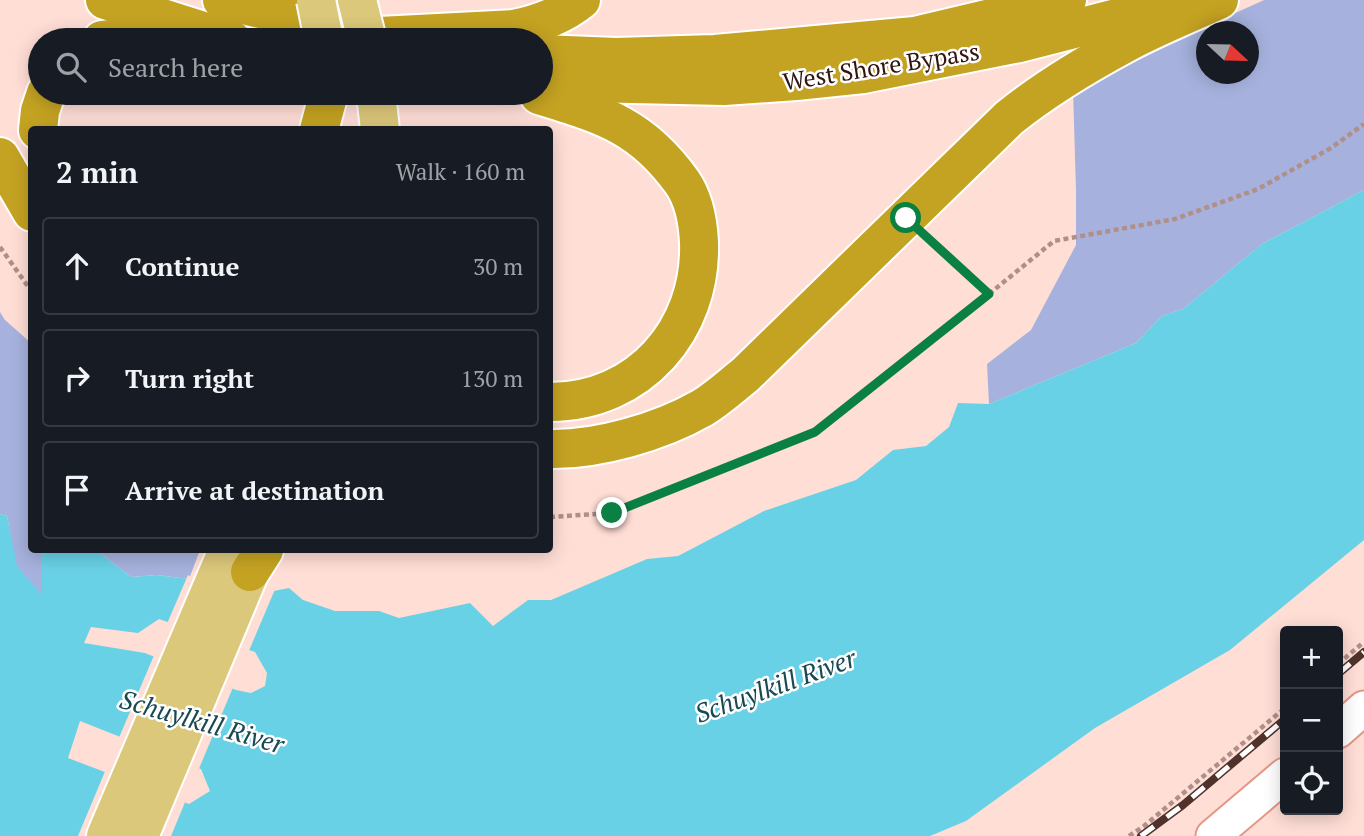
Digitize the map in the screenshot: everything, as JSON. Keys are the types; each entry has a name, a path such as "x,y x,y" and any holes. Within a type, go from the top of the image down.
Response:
{"highway":[{"path":"105,0 194,28"},
{"path":"519,28 555,17 581,0"},
{"name":"West Shore Bypass","path":"553,54 616,57 715,54 915,36 1067,0"},
{"name":"West Shore Bypass","path":"553,82 724,86 863,74 1019,43 1144,11 1174,0"},
{"path":"553,449 584,447 644,433 670,424 704,406 745,375 1009,118 1035,97 1128,42 1219,0"},
{"path":"226,1 338,28"},
{"path":"553,99 611,119 654,148 684,184 699,230 697,281 681,322 661,354 641,373 618,387 578,400 553,402"},
{"path":"38,126 42,105"},
{"path":"320,126 327,105"},
{"path":"0,157 28,205"}],"main road":[{"path":"316,0 322,28"},
{"path":"357,0 376,28"},
{"path":"333,105 337,126"},
{"path":"377,105 380,126"},
{"path":"106,836 250,555"},
{"path":"139,836 250,555"}],"street":[{"path":"1343,727 1364,708"},
{"path":"1213,836 1280,779"}],"path":[{"path":"553,517 612,513 815,432 1054,241 1175,219 1258,189 1331,148 1364,124"},
{"path":"906,218 989,294"},
{"path":"0,247 28,286"},
{"path":"1343,660 1364,642"},
{"path":"1129,836 1280,712"}],"shaded area":[{"path":"1264,0 1364,0 1364,190 1262,244 1183,309 1162,316 1136,343 989,404 987,364 1031,330 1076,245 1073,89 1196,31 1196,84 1259,84 1259,21 1218,21"},
{"path":"0,312 28,340 28,553 44,553 42,596 16,566 7,516 0,514"},
{"path":"100,553 199,553 189,579 157,575 131,577"}],"water":[{"name":"Schuylkill River","path":"1364,190 1364,540 1230,650 1095,728 966,821 930,836 0,836 0,514 7,516 17,566 42,595 42,554 100,553 131,577 157,575 189,579 221,601 289,588 303,600 335,611 379,611 399,618 470,603 493,626 528,600 551,600 647,559 678,556 764,511 856,480 893,450 926,446 949,427 958,403 989,404 1136,343 1162,316 1183,309 1262,244","holes":["159,619 255,652 267,673 265,686 251,693 236,690 145,653 84,643 91,627 138,633","80,721 201,769 210,791 189,804 68,758"]}],"pier":[{"path":"188,575 221,597 276,587 248,653 166,626"},
{"path":"155,653 234,685 198,771 118,740"},
{"path":"106,769 186,800 171,836 78,836"}],"railway":[{"path":"1343,670 1364,652"},
{"path":"1141,836 1183,805 1280,723"}],"route":[{"path":"612,513 815,432 989,294 906,218"}]}
